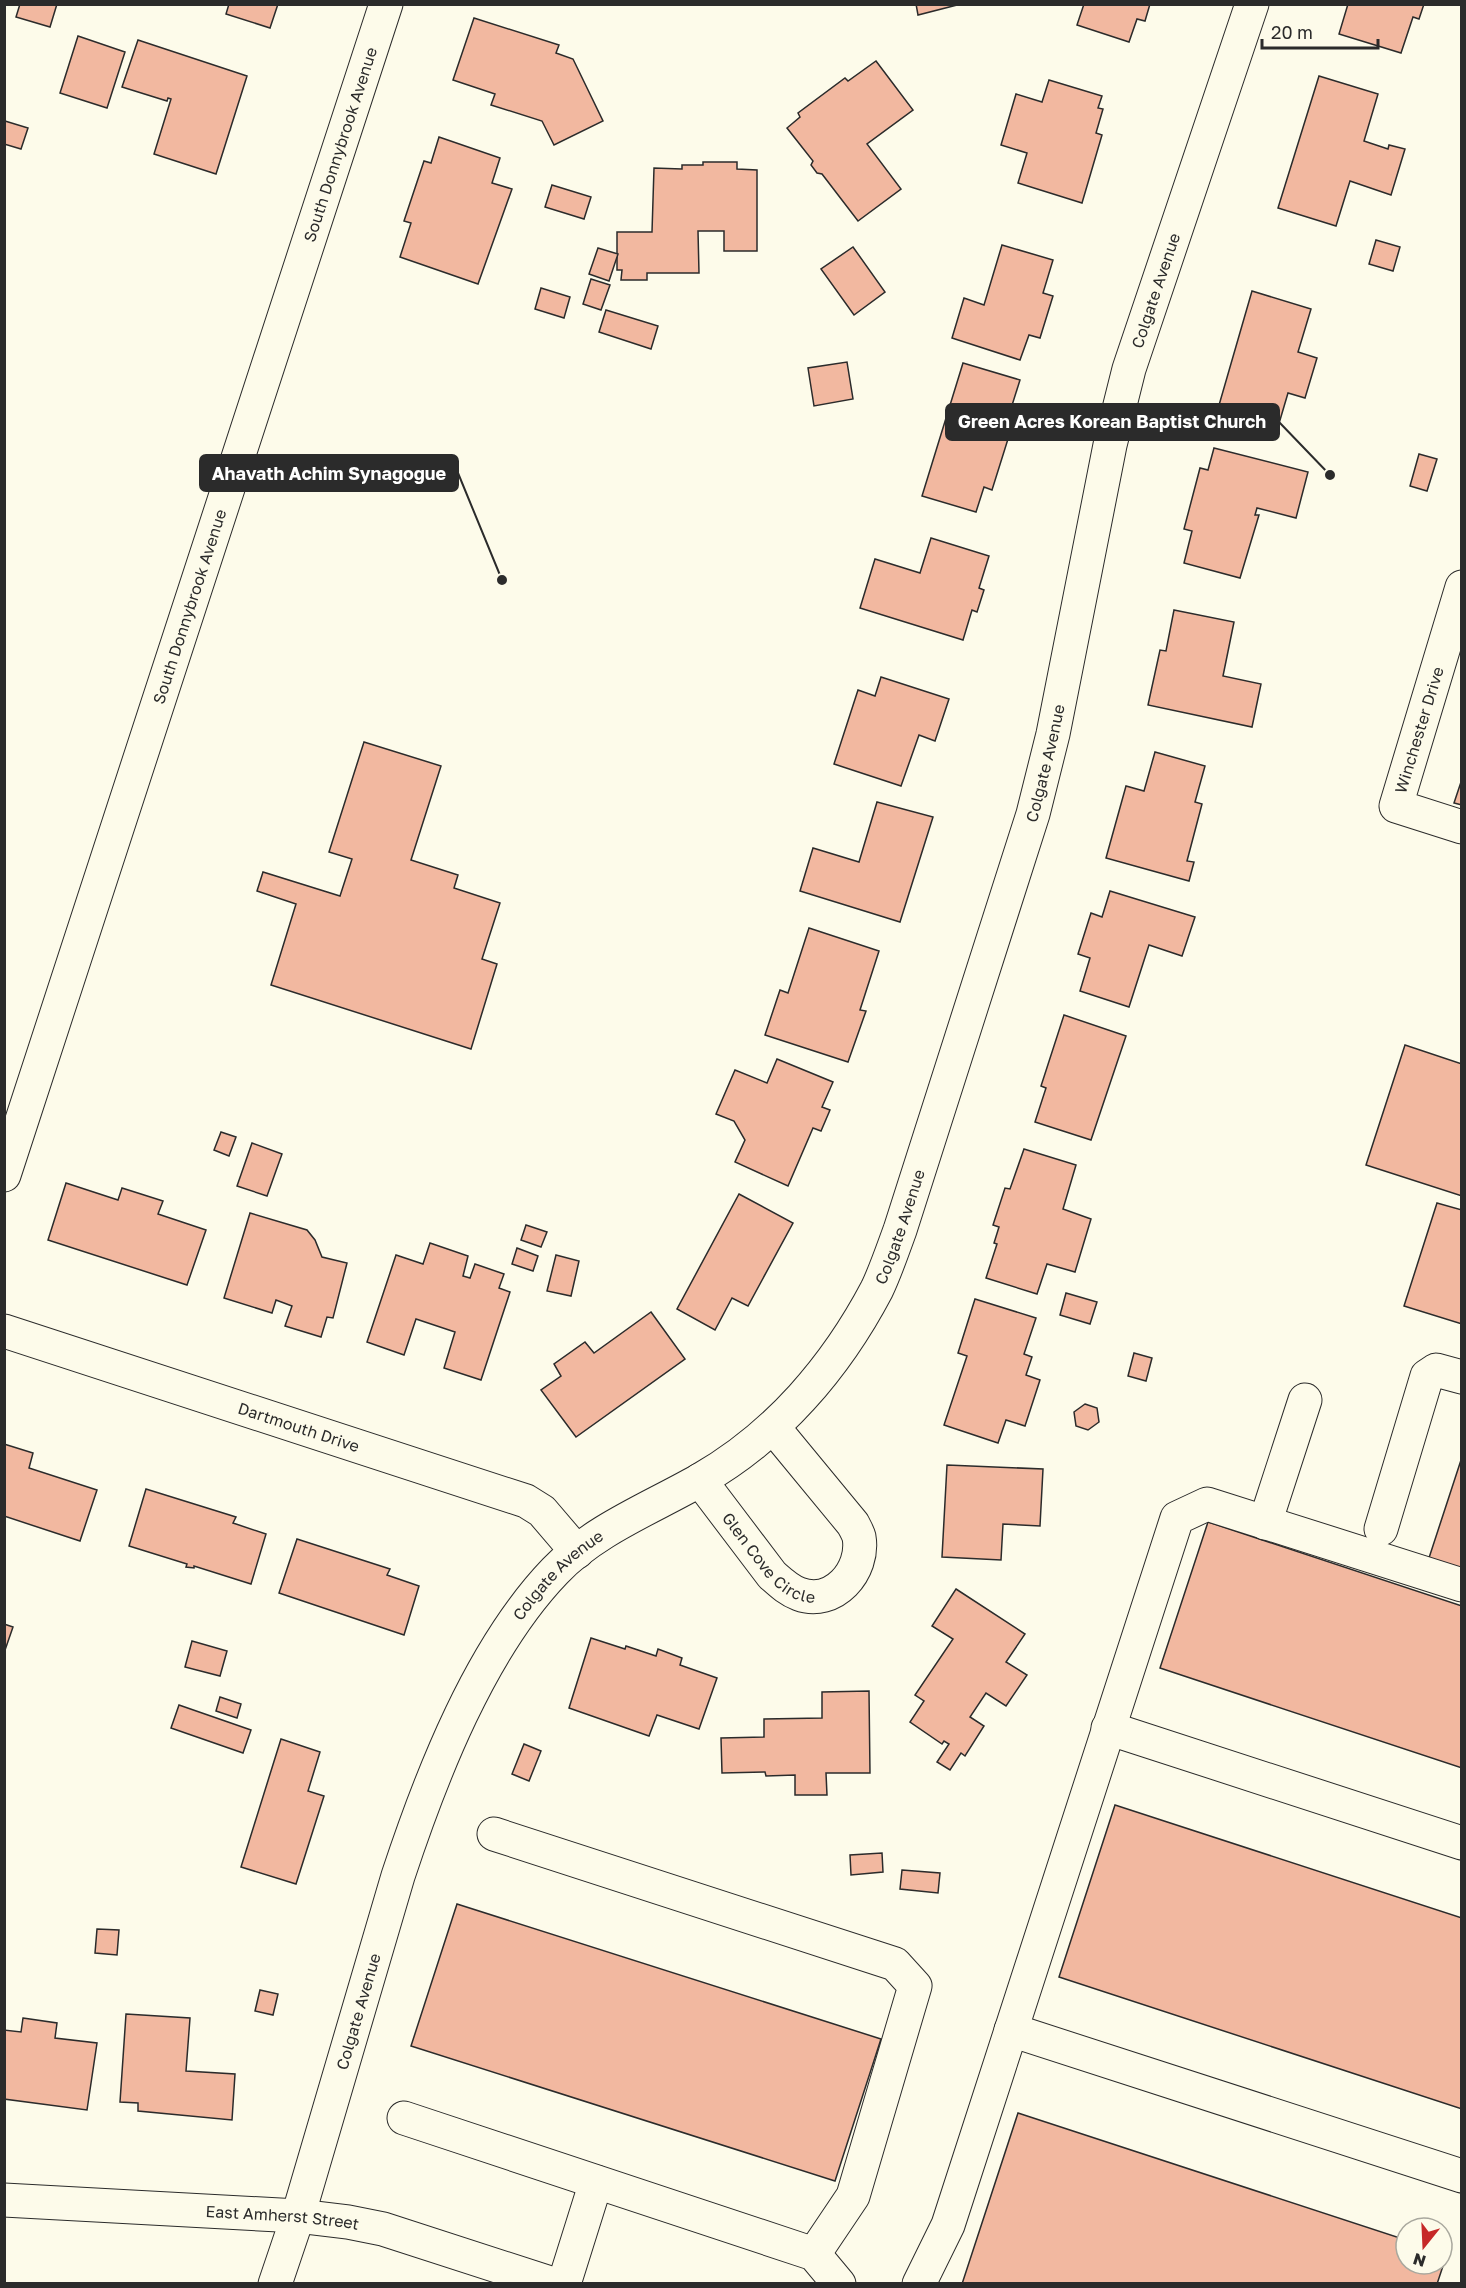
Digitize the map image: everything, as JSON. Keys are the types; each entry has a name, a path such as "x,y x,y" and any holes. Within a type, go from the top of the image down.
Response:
{"street":[{"name":"South Donnybrook Avenue","path":"4,1174 386,4"},
{"name":"Colgate Avenue","path":"275,2283 298,2216 415,1825 453,1732 483,1675 530,1600 555,1570 584,1545 736,1458 773,1427 819,1378 878,1287 900,1230 1033,814 1053,734 1110,445 1129,369 1252,4"},
{"name":"Winchester Drive","path":"1461,587 1396,806 1461,827"},
{"name":"Dartmouth Drive","path":"4,1331 526,1502 542,1511 577,1552"},
{"path":"1381,1529 1427,1376 1436,1370 1461,1377"},
{"path":"1265,1523 1305,1400"},
{"name":"Glen Cove Circle","path":"699,1480 772,1575 784,1586 799,1594 814,1597 839,1589 849,1578 855,1566 859,1538 854,1524 773,1427"},
{"path":"919,2283 948,2224 1177,1518 1207,1504 1461,1585"},
{"path":"1108,1728 1461,1843"},
{"path":"494,1834 895,1964 915,1986 853,2196 814,2254"},
{"path":"1011,2030 1461,2176"},
{"path":"404,2118 814,2254 839,2283"},
{"path":"564,2283 596,2182"},
{"name":"East Amherst Street","path":"4,2200 298,2216 348,2222 383,2229 553,2283"}],"building":[{"path":"20,4 57,4 50,27 16,17"},
{"path":"229,4 278,4 270,28 226,14"},
{"path":"916,4 961,4 918,15"},
{"path":"1084,4 1150,4 1145,21 1137,19 1129,42 1077,25"},
{"path":"1348,4 1424,4 1419,19 1413,17 1401,53 1339,34"},
{"path":"474,18 559,45 556,53 573,59 603,121 554,145 542,121 491,105 495,94 453,80"},
{"path":"78,36 125,52 107,108 60,93"},
{"path":"138,40 247,76 216,174 154,154 171,99 168,98 167,101 122,87"},
{"path":"876,61 913,110 867,144 901,189 858,221 822,174 817,173 811,165 813,161 787,128 800,117 798,113 845,78 848,81"},
{"path":"1319,76 1378,94 1364,141 1388,149 1389,145 1405,149 1391,195 1350,181 1336,226 1278,208"},
{"path":"1049,80 1102,96 1098,108 1103,109 1096,133 1102,135 1082,203 1018,183 1027,153 1001,145 1016,94 1042,102"},
{"path":"5,121 28,128 21,149 4,144"},
{"path":"439,137 500,158 492,183 512,189 478,284 400,257 411,223 404,221 424,161 431,163"},
{"path":"703,162 737,162 737,169 757,170 757,251 724,251 724,231 698,231 699,273 647,273 647,280 621,280 622,270 617,270 617,232 652,232 654,168 682,169 682,165 703,165"},
{"path":"552,185 591,197 584,219 545,207"},
{"path":"1376,240 1400,247 1393,271 1369,264"},
{"path":"1002,245 1053,260 1043,293 1053,296 1040,338 1029,335 1020,360 952,338 964,298 984,305"},
{"path":"853,247 885,292 854,315 821,269"},
{"path":"598,248 618,254 609,281 589,274"},
{"path":"591,279 610,285 601,310 583,304"},
{"path":"541,288 570,297 564,318 535,309"},
{"path":"1252,291 1311,309 1298,352 1317,358 1305,398 1288,393 1275,437 1215,419"},
{"path":"606,310 658,326 651,349 599,332"},
{"path":"847,362 853,399 814,406 808,368"},
{"path":"963,363 1020,380 1002,437 1008,439 992,490 984,487 976,512 922,496"},
{"path":"1214,448 1308,472 1296,518 1257,508 1255,515 1259,515 1240,578 1184,563 1192,531 1184,529 1200,468 1208,470"},
{"path":"1419,454 1437,459 1427,491 1410,486"},
{"path":"931,538 989,556 979,588 984,590 977,612 972,610 963,640 860,608 875,559 920,573"},
{"path":"1174,610 1234,622 1223,676 1261,684 1252,727 1148,705 1160,650 1166,651"},
{"path":"881,677 949,699 935,741 919,735 901,786 834,764 858,690 875,696"},
{"path":"364,742 441,766 411,860 458,875 454,888 500,903 482,959 497,964 471,1049 271,985 296,904 257,891 263,872 340,896 352,859 329,852"},
{"path":"1155,752 1205,766 1195,802 1202,804 1187,861 1194,862 1189,881 1106,858 1126,786 1144,791"},
{"path":"1462,779 1462,805 1454,803"},
{"path":"877,802 933,817 900,922 800,891 813,848 859,862"},
{"path":"1110,891 1195,917 1182,956 1149,945 1129,1007 1080,991 1090,958 1078,954 1091,913 1102,917"},
{"path":"809,928 879,951 860,1010 866,1011 848,1062 765,1035 780,990 788,993"},
{"path":"1064,1015 1126,1036 1091,1140 1035,1122 1046,1088 1041,1086"},
{"path":"1405,1045 1462,1064 1462,1196 1366,1165"},
{"path":"777,1059 833,1082 822,1107 830,1110 821,1131 813,1128 788,1186 735,1162 745,1140 734,1121 716,1114 735,1070 767,1083"},
{"path":"221,1132 236,1137 229,1156 214,1150"},
{"path":"252,1143 282,1154 267,1196 237,1186"},
{"path":"1024,1149 1076,1165 1063,1209 1091,1219 1075,1272 1047,1264 1037,1294 986,1278 997,1244 994,1243 999,1227 993,1225 1005,1188 1010,1189"},
{"path":"66,1183 118,1200 122,1188 163,1201 158,1214 206,1230 187,1285 48,1240"},
{"path":"739,1194 793,1223 748,1306 732,1298 715,1330 677,1309"},
{"path":"1437,1203 1462,1210 1462,1324 1404,1306"},
{"path":"250,1213 307,1230 315,1240 322,1257 347,1263 333,1318 327,1317 321,1337 285,1326 292,1306 276,1300 272,1313 224,1298"},
{"path":"526,1225 547,1232 541,1247 521,1240"},
{"path":"430,1243 468,1256 463,1276 470,1278 475,1264 504,1274 499,1288 510,1292 481,1380 444,1368 455,1332 416,1319 404,1355 367,1342 396,1255 423,1264"},
{"path":"517,1248 538,1256 533,1271 512,1264"},
{"path":"556,1255 579,1261 571,1296 547,1291"},
{"path":"1066,1293 1097,1302 1090,1324 1060,1315"},
{"path":"975,1299 1036,1318 1024,1354 1032,1357 1026,1375 1040,1380 1025,1426 1006,1420 998,1443 944,1425 967,1356 958,1353"},
{"path":"651,1312 685,1359 576,1437 541,1390 561,1376 554,1364 585,1342 594,1353"},
{"path":"1134,1353 1152,1358 1146,1381 1128,1376"},
{"path":"1085,1404 1097,1408 1099,1422 1088,1430 1076,1426 1074,1412"},
{"path":"4,1444 33,1453 29,1468 97,1490 80,1541 4,1516"},
{"path":"1462,1457 1462,1575 1427,1564"},
{"path":"947,1465 1043,1469 1040,1526 1003,1524 1001,1560 942,1557"},
{"path":"146,1489 236,1517 233,1523 266,1534 251,1584 194,1566 194,1568 186,1567 187,1564 129,1546"},
{"path":"1208,1522 1462,1606 1462,1768 1160,1668"},
{"path":"297,1539 390,1569 387,1575 419,1586 404,1635 279,1593"},
{"path":"956,1589 1025,1634 1006,1662 1027,1675 1006,1706 986,1693 970,1717 984,1726 965,1756 961,1753 950,1770 937,1762 949,1744 944,1741 942,1744 910,1722 924,1701 915,1695 953,1639 932,1626"},
{"path":"4,1624 13,1627 4,1653"},
{"path":"591,1638 656,1656 658,1649 682,1658 680,1665 717,1678 699,1729 657,1715 649,1736 569,1708"},
{"path":"192,1641 227,1651 220,1676 185,1667"},
{"path":"869,1691 870,1773 826,1773 827,1795 795,1795 795,1775 766,1776 765,1772 722,1773 721,1738 764,1737 764,1719 822,1718 822,1692"},
{"path":"220,1697 241,1704 237,1718 216,1711"},
{"path":"179,1705 251,1730 243,1753 171,1728"},
{"path":"281,1739 320,1752 308,1791 324,1796 296,1884 241,1867"},
{"path":"524,1744 541,1751 529,1781 512,1774"},
{"path":"1115,1805 1462,1918 1462,2109 1059,1977"},
{"path":"882,1853 883,1872 851,1875 850,1855"},
{"path":"902,1870 940,1873 938,1893 900,1889"},
{"path":"457,1904 881,2039 835,2181 411,2046"},
{"path":"97,1929 119,1930 117,1955 95,1953"},
{"path":"260,1990 278,1994 273,2015 255,2011"},
{"path":"126,2014 190,2018 186,2071 235,2074 232,2120 138,2111 138,2103 120,2102"},
{"path":"23,2018 57,2023 55,2038 97,2043 87,2110 4,2099 4,2030 21,2032"},
{"path":"1018,2113 1394,2236 1394,2276 1440,2276 1437,2284 962,2284"}],"place":[{"name":"Green Acres Korean Baptist Church","path":"1330,475"},
{"name":"Ahavath Achim Synagogue","path":"502,580"}]}
